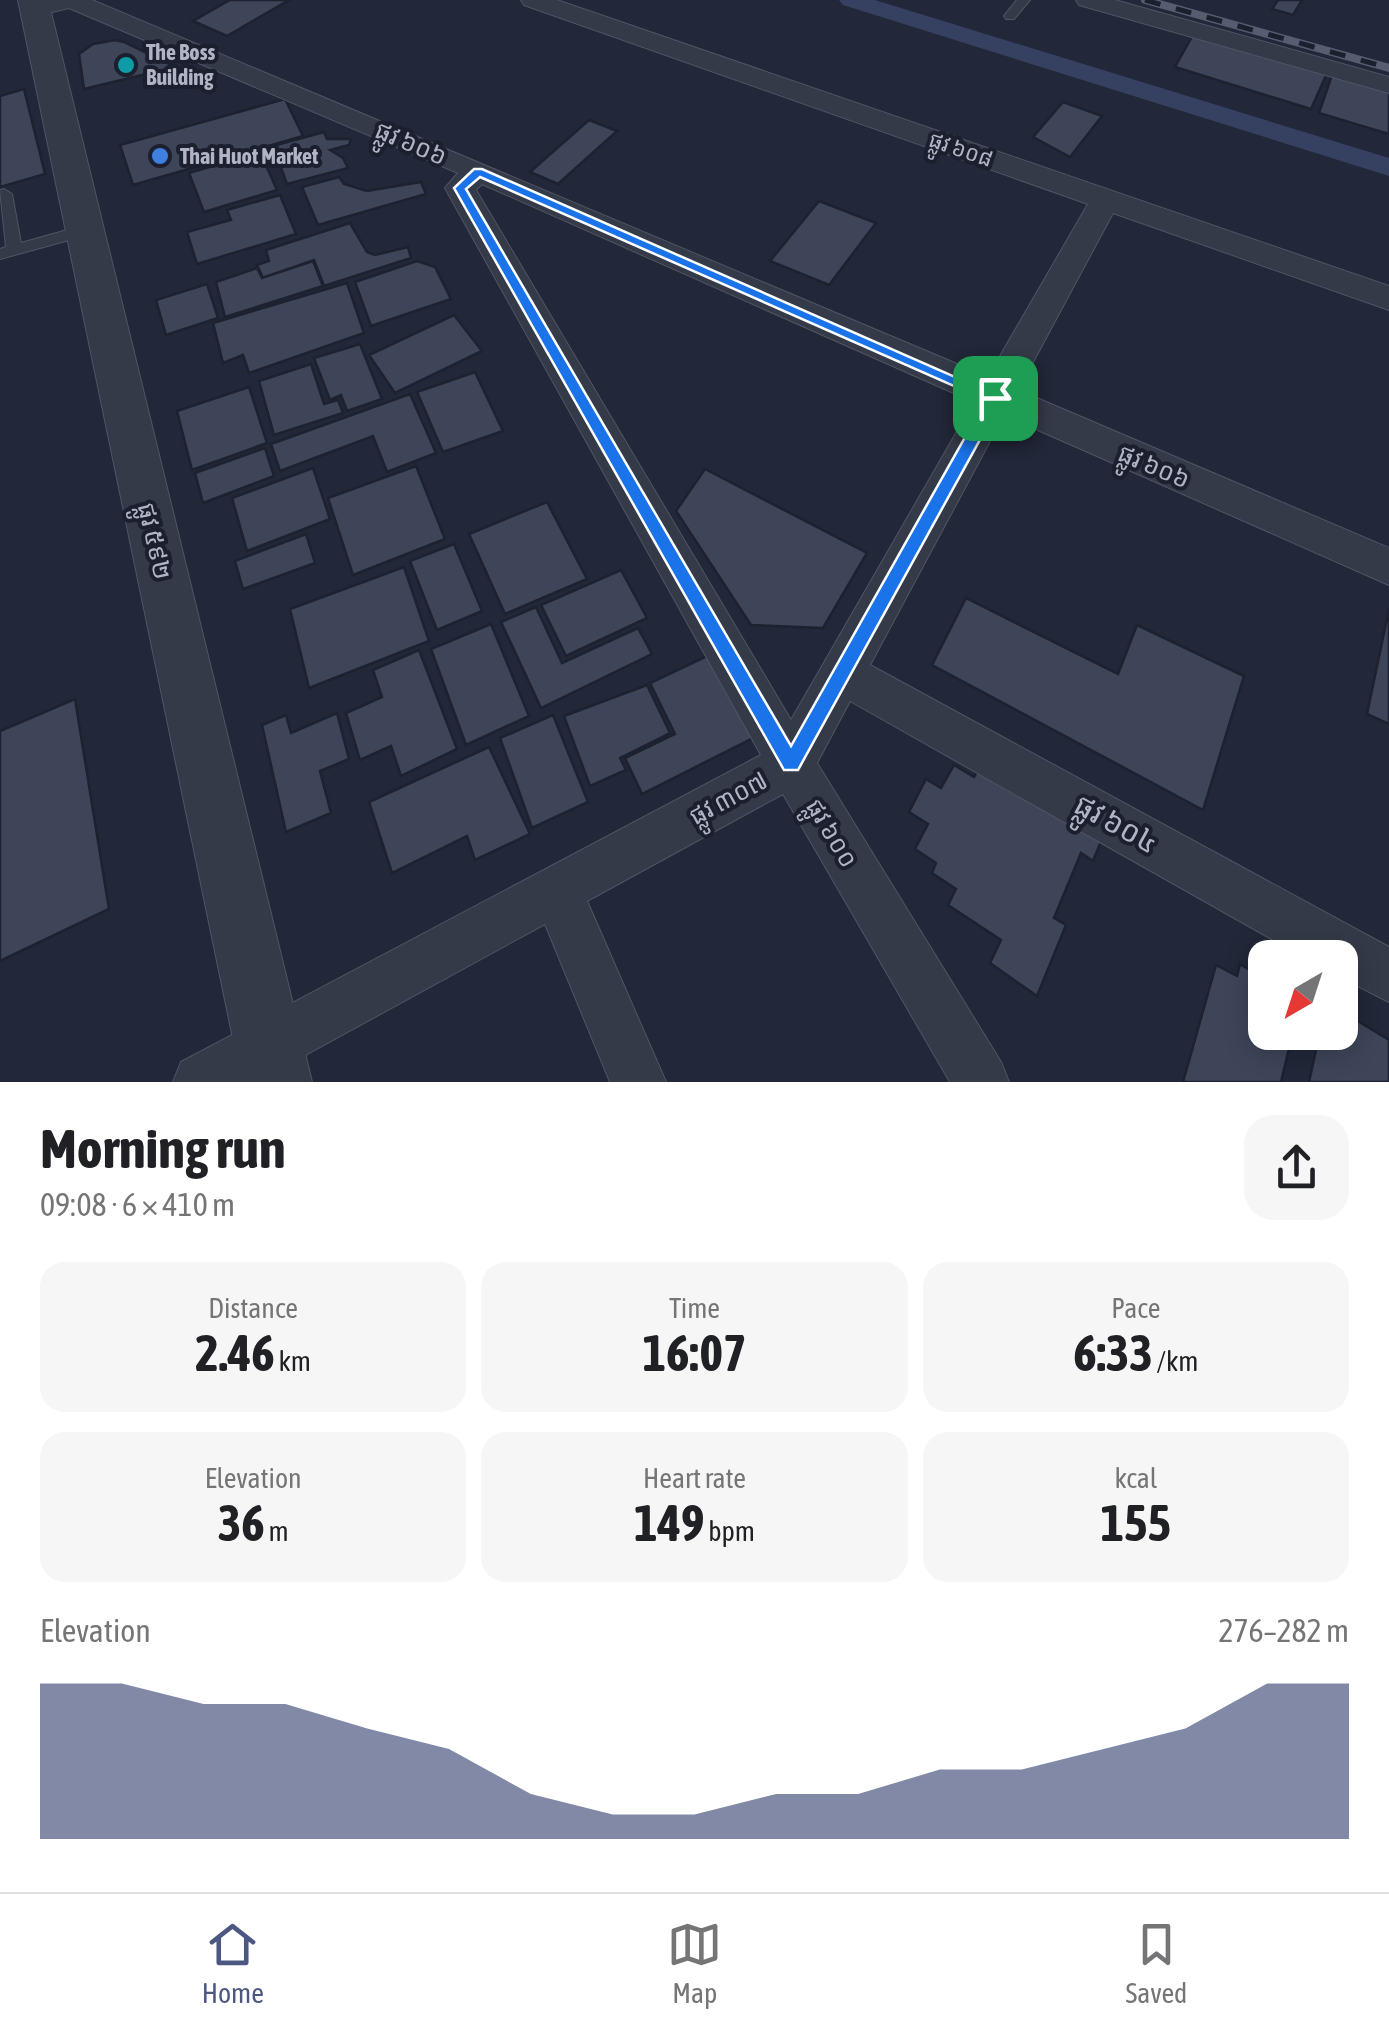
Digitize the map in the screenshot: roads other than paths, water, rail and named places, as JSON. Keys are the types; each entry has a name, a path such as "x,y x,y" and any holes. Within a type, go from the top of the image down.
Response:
{"street":[{"name":"ផ្លូវ ៦០៦","path":"34,4 72,0 1389,567"},
{"name":"ផ្លូវ ៦០៨","path":"534,0 1389,298"},
{"path":"1088,0 1389,85"},
{"name":"ផ្លូវ ៥៩២","path":"34,4 272,1064"},
{"name":"ផ្លូវ ៦០០","path":"478,172 460,188 791,764 980,1082"},
{"name":"ផ្លូវ ៣០៧","path":"201,1082 272,1064 557,891 791,764 1106,200"},
{"name":"ផ្លូវ ៦០៤","path":"842,672 1389,976"},
{"path":"557,891 638,1082"}],"lane":[{"path":"1010,16 1024,0"},
{"path":"4,194 7,252 84,230"}],"waterway":[{"path":"851,0 1389,167"}],"railway":[{"path":"1145,0 1389,68"}],"place":[{"name":"The Boss Building","path":"126,65"},
{"name":"Thai Huot Market","path":"160,156"}]}
